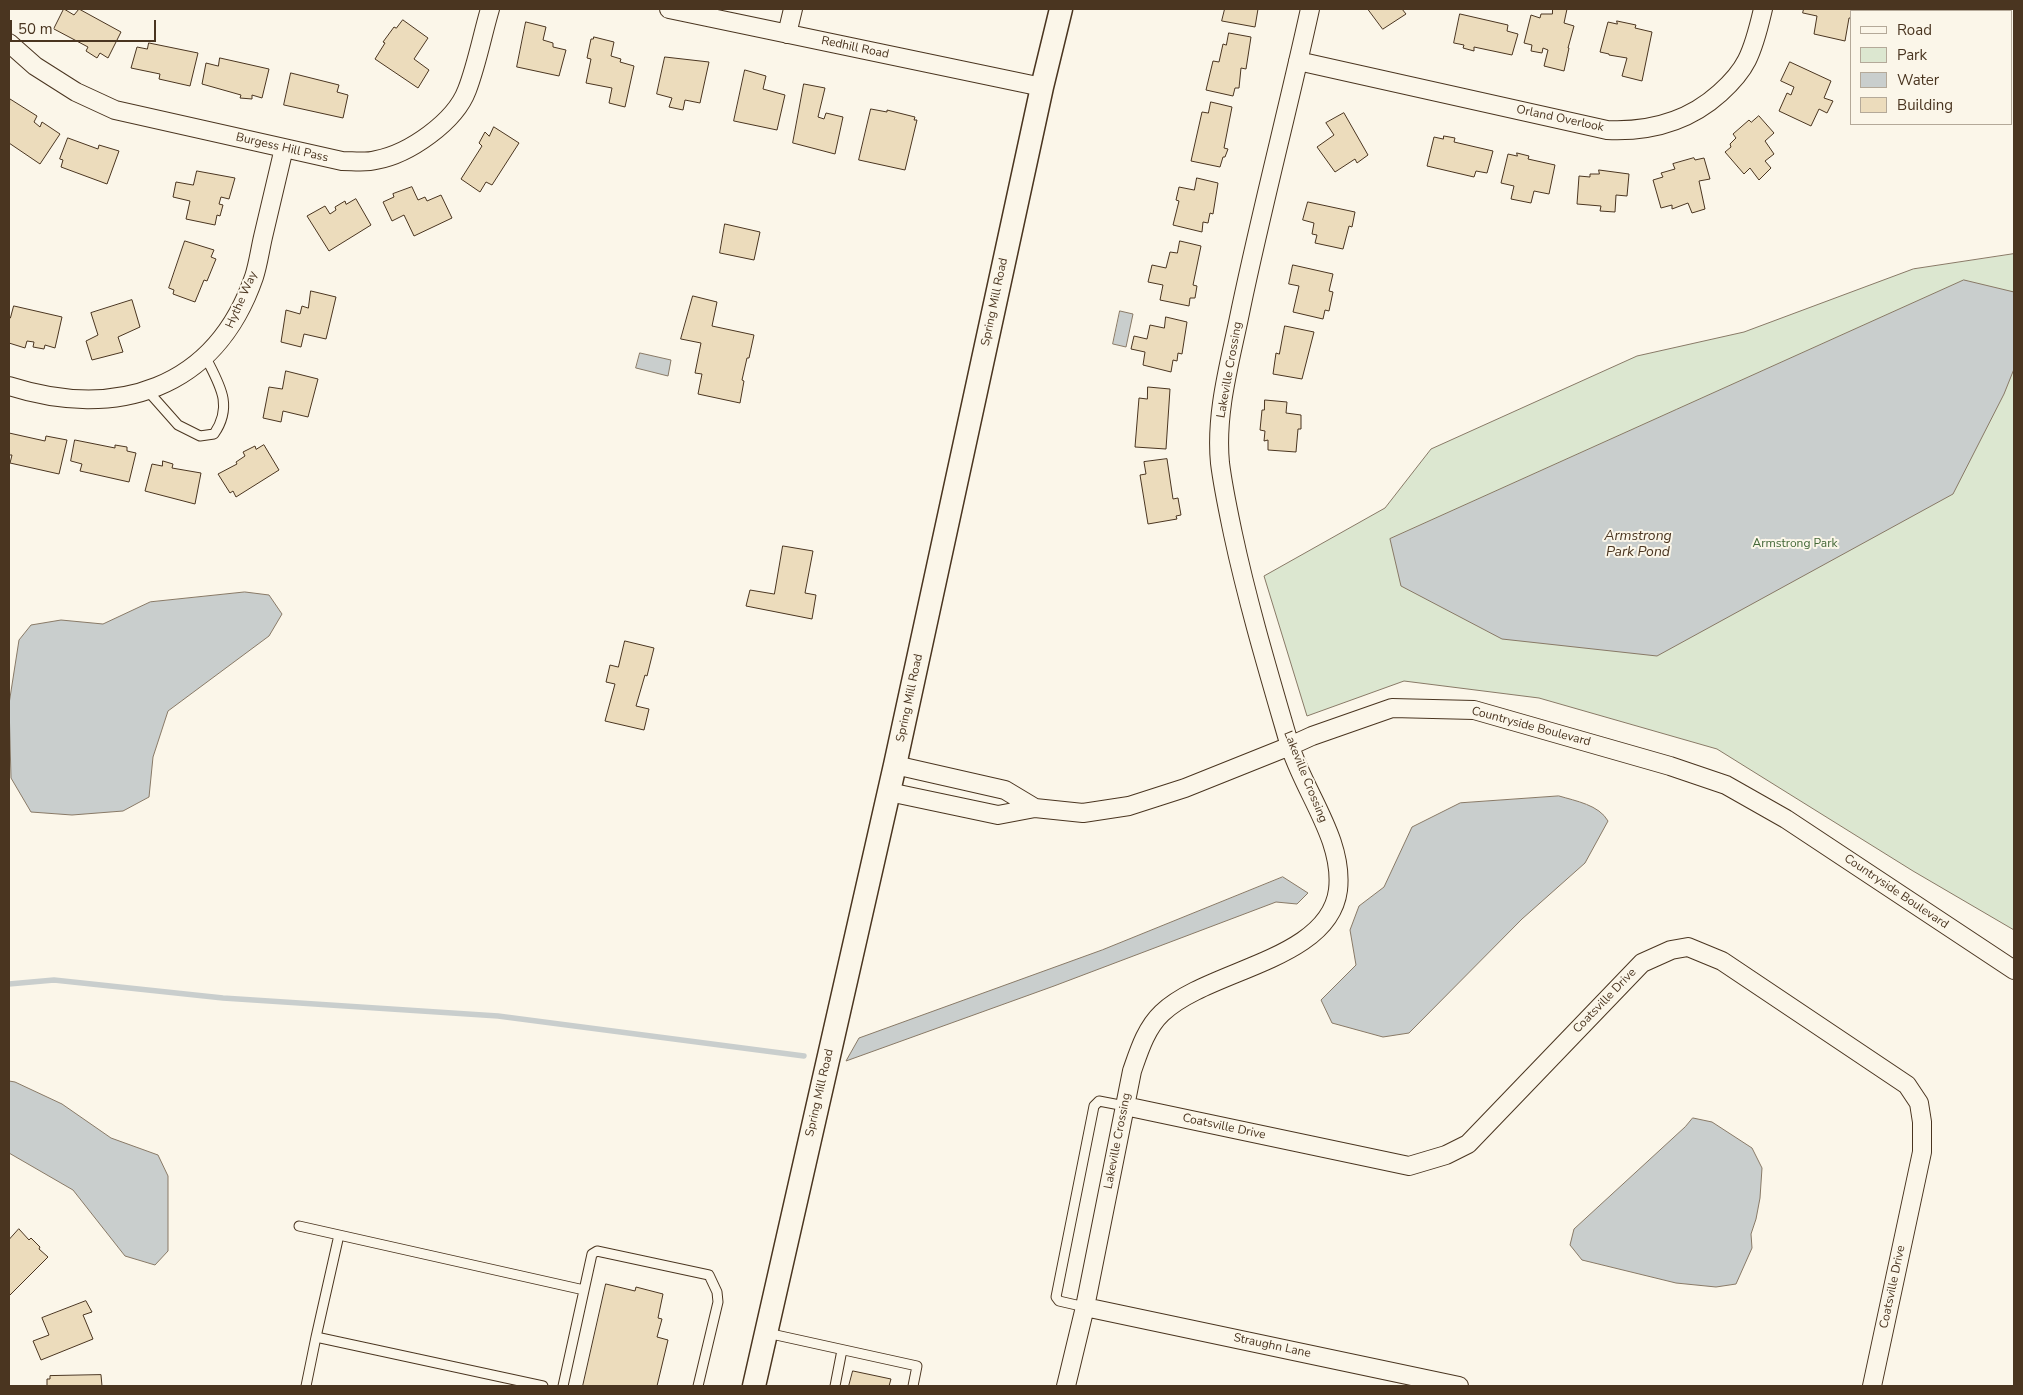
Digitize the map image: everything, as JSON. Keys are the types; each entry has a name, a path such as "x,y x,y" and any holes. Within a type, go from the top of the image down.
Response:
{"street":[{"name":"Burgess Hill Pass","path":"9,43 35,66 67,87 115,110 342,161 376,160 429,137 454,112 467,92 490,9"},
{"name":"Redhill Road","path":"669,9 1042,87"},
{"path":"787,34 793,9"},
{"name":"Spring Mill Road","path":"754,1386 895,765 1060,9"},
{"name":"Lakeville Crossing","path":"1066,1386 1085,1307 1132,1071 1145,1037 1160,1014 1181,998 1209,983 1288,950 1314,934 1330,914 1338,891 1336,854 1290,746 1243,579 1225,496 1220,462 1219,432 1223,394 1248,273 1310,9"},
{"name":"Orland Overlook","path":"1298,61 1607,130 1626,131 1678,120 1706,106 1730,84 1746,62 1756,37 1763,9"},
{"name":"Hythe Way","path":"9,386 33,394 76,400 116,399 162,385 197,365 230,330 254,277 284,148"},
{"name":"Countryside Boulevard","path":"889,792 998,815 1035,808 1083,813 1129,806 1185,788 1312,736 1392,708 1474,710 1670,766 1726,785 1786,819 2014,970"},
{"path":"895,765 1005,790 1035,808"},
{"name":"Coatsville Drive","path":"1125,1106 1409,1166 1446,1155 1468,1144 1642,963 1671,950 1688,947 1722,961 1907,1086 1919,1103 1922,1122 1922,1152 1872,1386"},
{"name":"Straughn Lane","path":"1085,1307 1459,1386"}],"lane":[{"path":"147,390 178,425 200,436 214,434 222,424 225,408 218,383 205,356"},
{"path":"1085,1307 1059,1301 1056,1296 1088,1135 1094,1106 1099,1101 1125,1106"},
{"path":"299,1226 584,1290"},
{"path":"306,1386 339,1235"},
{"path":"562,1386 592,1254 597,1251 709,1276 718,1292 718,1302 698,1386"},
{"path":"766,1333 916,1366 913,1386"},
{"path":"316,1337 543,1386"},
{"path":"835,1386 842,1350"}],"green space":[{"name":"Armstrong Park","path":"2014,254 2014,930 1913,871 1717,749 1539,698 1404,681 1307,716 1264,576 1385,508 1431,449 1637,356 1744,332 1913,269"}],"water":[{"name":"Armstrong Park Pond","path":"1964,280 2014,292 2014,369 2004,394 1953,494 1657,656 1502,639 1401,586 1390,539"},
{"path":"1120,311 1133,314 1126,347 1113,344"},
{"path":"640,353 671,360 668,376 636,368"},
{"path":"245,592 269,595 282,614 269,636 168,711 153,757 149,797 123,811 72,815 31,812 11,778 9,704 19,640 31,625 61,620 103,624 150,602"},
{"path":"1559,796 1593,807 1608,821 1585,863 1522,919 1409,1033 1383,1037 1332,1023 1321,1000 1356,965 1350,930 1359,906 1384,887 1412,827 1460,803"},
{"path":"1283,877 1308,893 1297,904 1276,902 1054,986 846,1061 859,1038 1102,950"},
{"path":"9,1081 62,1104 111,1138 158,1155 168,1176 168,1251 155,1265 125,1256 73,1190 9,1153"},
{"path":"1693,1118 1712,1122 1752,1148 1762,1168 1760,1198 1751,1234 1752,1248 1736,1284 1716,1287 1676,1283 1582,1260 1570,1245 1574,1229"}],"building":[{"path":"64,9 74,15 79,9 121,32 108,58 100,53 97,58 86,51 88,47 54,29"},
{"path":"1225,9 1258,9 1255,27 1222,21"},
{"path":"1368,9 1402,9 1406,14 1383,29"},
{"path":"1553,9 1567,9 1564,23 1574,26 1564,71 1544,66 1548,50 1543,48 1542,53 1531,51 1532,45 1524,43 1531,15 1540,18 1541,14 1552,14"},
{"path":"1804,9 1855,9 1850,10 1845,41 1814,34 1817,16 1803,13"},
{"path":"1460,14 1508,25 1507,31 1518,34 1512,55 1474,47 1474,51 1463,48 1464,45 1454,43"},
{"path":"403,20 428,38 414,59 429,70 418,88 375,59 385,43 383,42 394,27 396,28"},
{"path":"1617,21 1636,25 1635,28 1652,32 1642,81 1622,76 1627,58 1600,52 1608,22 1617,24"},
{"path":"526,22 546,27 543,40 553,43 553,47 566,50 559,76 517,67"},
{"path":"1229,33 1251,37 1246,69 1241,68 1239,88 1235,88 1233,96 1206,90 1213,61 1219,62 1223,44 1226,45"},
{"path":"594,37 614,42 611,56 621,59 620,62 634,66 625,107 609,103 612,88 586,83 591,59 587,58 591,39"},
{"path":"149,43 198,53 190,86 159,79 160,74 131,68 137,47 147,49"},
{"path":"665,57 709,62 700,103 685,100 683,110 669,107 672,98 657,94"},
{"path":"220,58 269,69 262,98 252,95 252,99 240,98 241,95 202,84 206,63 218,66"},
{"path":"1790,62 1831,81 1824,98 1833,101 1827,113 1819,109 1811,126 1779,111 1787,93 1791,95 1794,87 1781,81"},
{"path":"745,70 766,76 763,89 785,95 777,130 734,121"},
{"path":"291,73 339,85 337,92 348,95 343,118 284,105"},
{"path":"804,84 825,88 818,117 824,119 826,113 843,117 835,154 793,143"},
{"path":"10,99 37,116 34,122 40,127 42,122 60,134 40,164 9,143"},
{"path":"1211,102 1232,107 1224,148 1228,149 1220,167 1191,161 1202,112 1208,113"},
{"path":"871,109 887,112 887,110 915,117 914,120 917,120 905,170 859,160"},
{"path":"1344,113 1368,155 1357,163 1355,159 1335,172 1317,147 1334,135 1326,123"},
{"path":"1759,116 1774,133 1765,141 1774,154 1765,161 1771,168 1759,180 1750,168 1744,174 1725,152 1731,147 1730,144 1736,138 1733,134 1749,120 1751,122"},
{"path":"494,127 519,143 492,185 486,182 480,192 461,179 482,146 479,143 485,132 489,136"},
{"path":"1444,136 1455,138 1454,142 1493,151 1487,173 1476,171 1474,177 1427,166 1434,137 1443,139"},
{"path":"68,138 98,149 99,145 119,151 107,184 61,167 63,160 60,159"},
{"path":"1517,153 1529,156 1528,159 1555,165 1549,194 1534,191 1531,203 1511,199 1514,186 1501,183 1508,154 1517,156"},
{"path":"1694,158 1695,160 1704,158 1710,179 1699,181 1705,209 1692,213 1688,203 1672,209 1672,205 1661,208 1653,180 1663,177 1661,173 1675,169 1673,164"},
{"path":"1599,170 1629,174 1627,196 1616,195 1615,212 1600,211 1601,206 1577,204 1579,176 1590,177 1590,174 1599,174"},
{"path":"197,171 235,178 229,199 221,197 219,204 223,205 220,216 217,215 215,225 186,219 190,201 173,197 176,182 193,185"},
{"path":"1197,178 1218,183 1213,214 1210,213 1208,223 1203,222 1202,232 1173,225 1179,201 1176,200 1179,187 1194,190"},
{"path":"412,187 418,200 425,197 427,201 441,195 452,218 414,236 404,215 392,221 383,202 394,197 393,194"},
{"path":"356,199 371,225 329,251 307,216 325,206 330,214 336,210 335,207 345,201 346,204"},
{"path":"1308,202 1355,212 1352,227 1349,226 1343,249 1315,243 1317,235 1312,234 1314,223 1303,220"},
{"path":"725,224 760,232 754,260 720,253"},
{"path":"185,241 214,250 211,257 216,259 207,281 204,280 195,302 173,294 174,290 169,288"},
{"path":"1180,241 1201,246 1193,285 1197,286 1195,298 1190,298 1189,306 1160,300 1163,285 1148,282 1152,265 1166,268 1170,252 1177,253"},
{"path":"1293,265 1333,274 1329,291 1333,292 1329,311 1325,310 1323,319 1293,312 1299,286 1289,284"},
{"path":"311,291 336,297 326,339 304,334 301,347 281,342 286,310 300,314 302,306 308,308"},
{"path":"693,296 717,302 712,326 754,335 742,380 744,381 740,403 698,394 702,374 695,373 701,343 681,339"},
{"path":"132,300 140,327 118,337 123,352 92,360 86,341 98,335 91,313"},
{"path":"14,306 62,317 55,348 45,345 44,349 33,347 34,342 27,341 25,348 9,343 9,318"},
{"path":"1166,317 1187,322 1182,354 1178,353 1177,361 1173,360 1171,372 1143,365 1145,352 1131,349 1134,336 1147,339 1150,325 1164,328"},
{"path":"1285,326 1314,332 1302,379 1273,374 1276,353 1279,354"},
{"path":"286,371 318,379 308,417 283,411 281,422 263,418 269,387 282,389"},
{"path":"1148,387 1170,389 1166,449 1135,447 1139,398 1147,399"},
{"path":"1265,400 1287,402 1286,413 1301,415 1301,429 1298,429 1296,452 1268,450 1268,440 1264,441 1265,431 1260,430"},
{"path":"9,433 45,441 46,436 67,440 59,474 10,463 12,455 9,455"},
{"path":"75,440 115,448 115,445 127,447 127,451 136,453 129,482 80,471 82,464 71,461"},
{"path":"264,445 279,470 236,497 233,491 230,493 218,474 237,464 236,462 245,456 243,452 255,446 256,449"},
{"path":"1167,459 1173,499 1178,498 1181,515 1176,516 1177,519 1148,524 1140,475 1146,474 1144,462"},
{"path":"163,461 173,464 172,468 201,473 195,504 145,491 152,464 162,466"},
{"path":"783,546 813,551 805,593 816,595 812,619 746,606 750,590 774,594"},
{"path":"625,641 654,648 647,676 645,675 636,706 649,709 644,730 605,721 615,684 606,682 610,665 618,667"},
{"path":"19,1229 29,1240 31,1238 48,1257 9,1296 9,1240"},
{"path":"606,1284 635,1291 636,1287 663,1294 658,1318 662,1319 657,1337 668,1340 657,1386 583,1386"},
{"path":"86,1301 92,1312 83,1315 93,1339 41,1360 33,1341 49,1335 42,1318"},
{"path":"853,1371 891,1379 889,1386 849,1386"},
{"path":"101,1375 102,1386 47,1386 47,1379 50,1379 50,1376"}],"waterway":[{"path":"9,984 54,980 223,998 498,1016 804,1056"}]}
